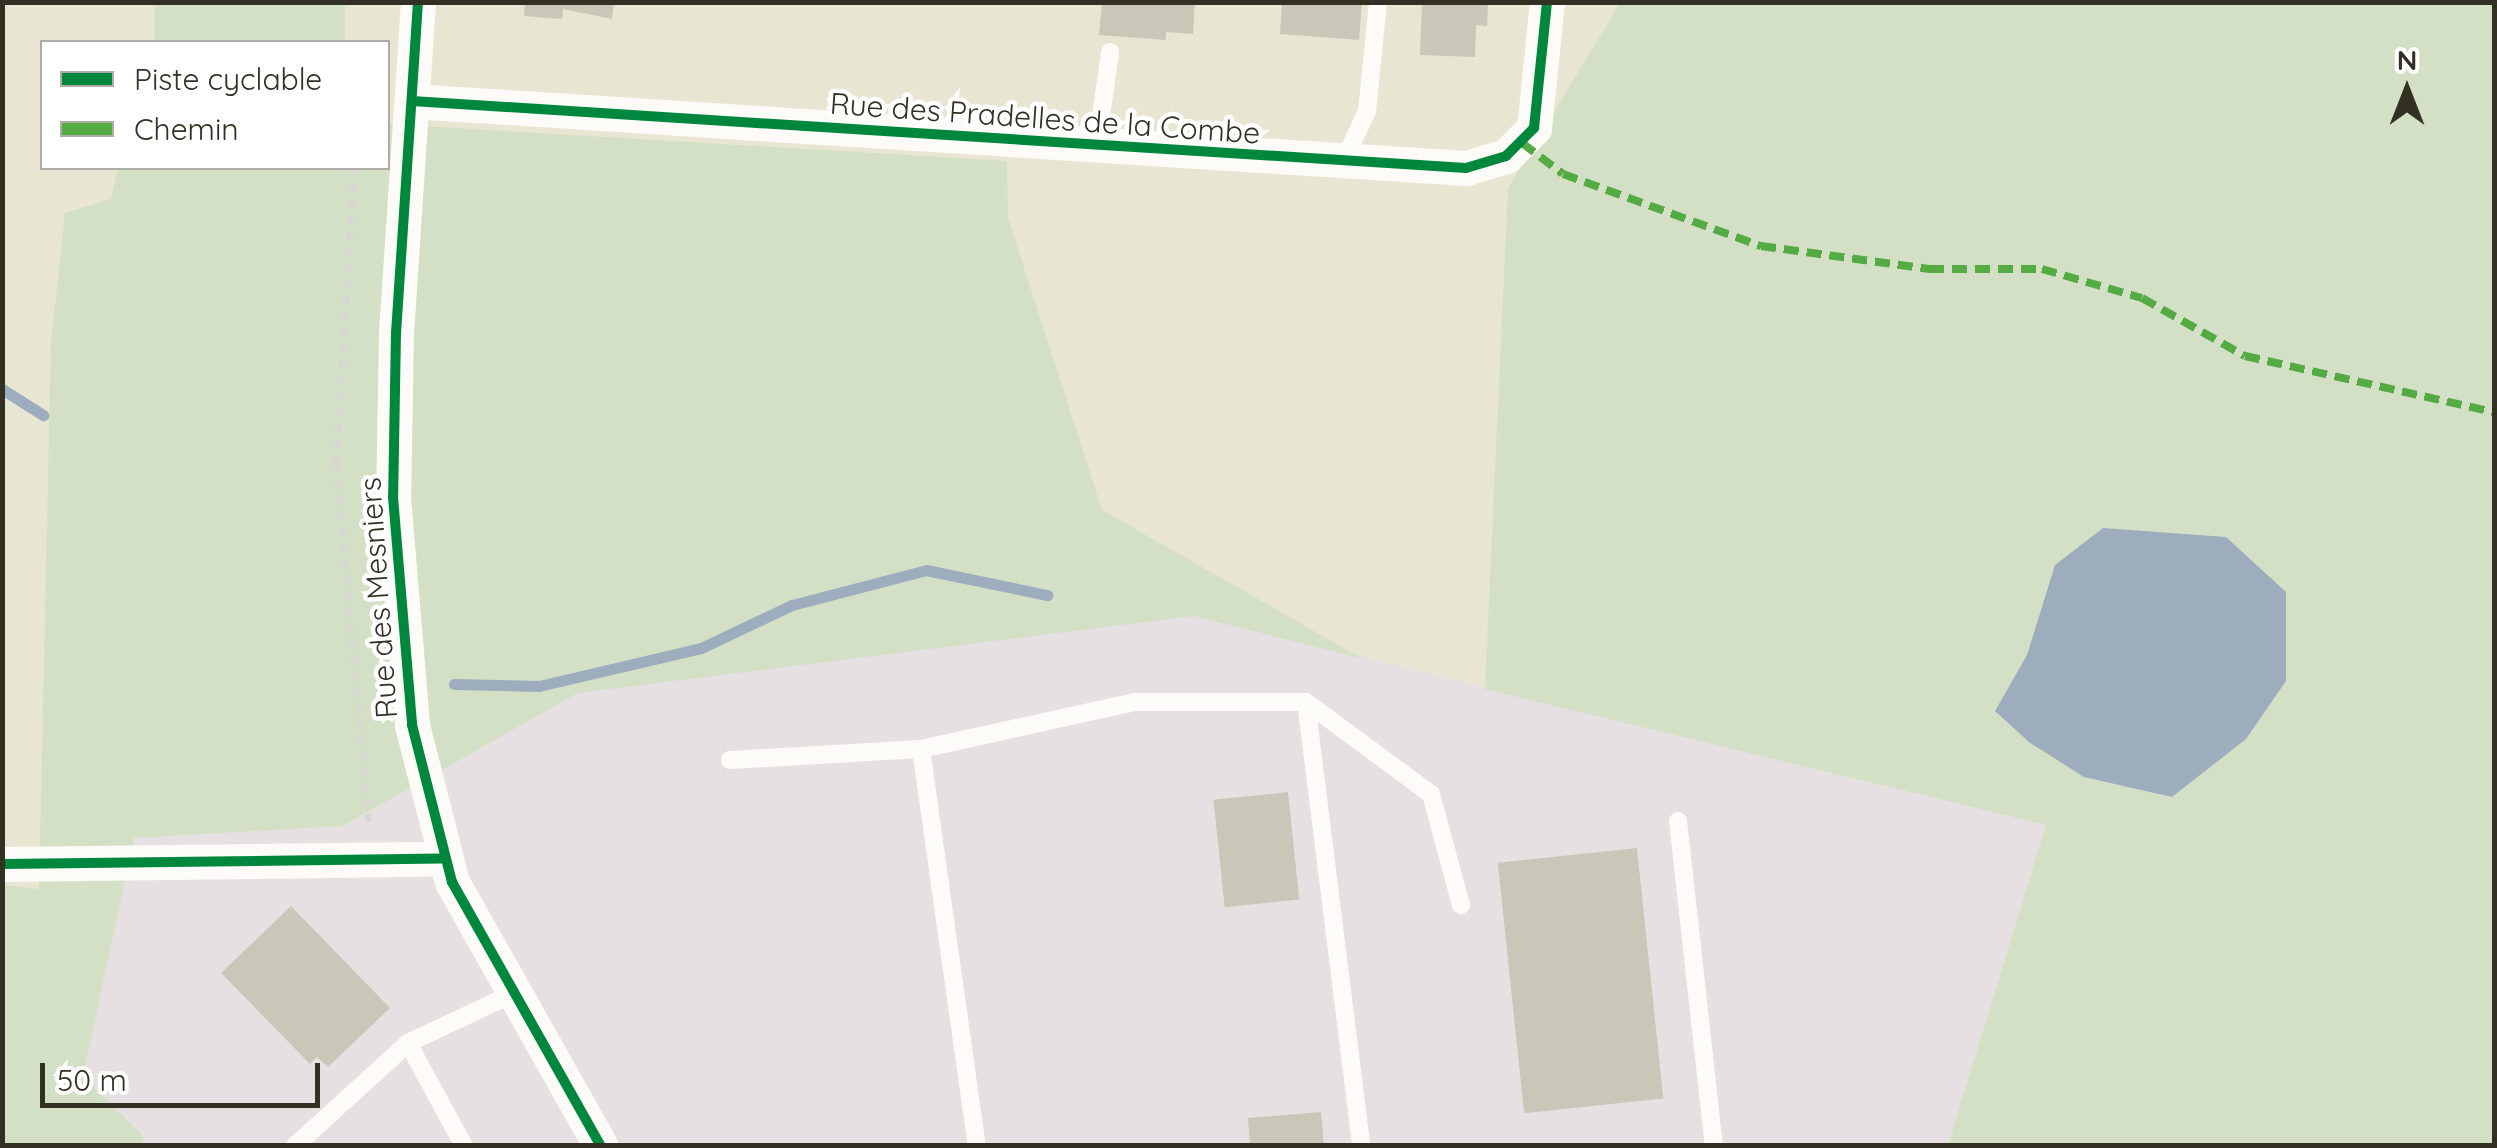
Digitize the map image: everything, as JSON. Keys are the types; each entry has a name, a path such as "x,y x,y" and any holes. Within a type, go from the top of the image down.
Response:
{"street":[{"name":"Rue des Mesniers","path":"418,2 396,332 395,556 412,726 442,859 512,994 602,1146"},
{"name":"Rue des Pradelles de la Combe","path":"412,102 1435,170 1506,156 1534,128 1540,108 1547,2"},
{"path":"2,864 442,859"}],"lane":[{"path":"1343,163 1367,111 1378,2"},
{"path":"1098,145 1110,52"},
{"path":"730,760 921,748 1134,702 1306,702 1431,794 1461,905"},
{"path":"1306,702 1362,1146"},
{"path":"921,748 977,1146"},
{"path":"1678,821 1714,1146"},
{"path":"296,1146 408,1044 512,994"},
{"path":"408,1044 464,1146"}],"path":[{"path":"354,170 336,463 373,858"}],"shaded area":[{"path":"1194,616 2046,825 1948,1145 139,1146 145,1139 83,1076 134,838 343,826 577,693"}],"green space":[{"path":"155,3 345,3 345,40 155,40"},
{"path":"1620,3 2494,3 2494,1145 1948,1145 2046,825 1485,689 1508,188"},
{"path":"390,124 1007,161 1008,218 1102,510 1363,659 1194,616 578,693 343,826 134,838 83,1076 145,1138 139,1146 3,1146 3,885 39,889 51,343 65,213 111,199 118,170 390,170"}],"water":[{"path":"2103,528 2226,537 2286,592 2286,681 2246,739 2172,797 2084,777 2029,742 1995,711 2027,655 2055,565"}],"building":[{"path":"525,2 614,2 612,19 563,9 562,19 524,16"},
{"path":"1102,2 1195,2 1193,34 1166,32 1166,40 1099,35"},
{"path":"1282,2 1362,2 1359,40 1280,34"},
{"path":"1422,2 1488,2 1487,26 1476,25 1475,57 1420,55"},
{"path":"1288,792 1299,899 1225,907 1213,800"},
{"path":"1637,848 1663,1099 1524,1113 1498,863"},
{"path":"291,906 390,1008 328,1067 317,1057 310,1064 221,973"},
{"path":"1321,1112 1324,1146 1250,1146 1248,1118"}],"waterway":[{"path":"2,389 43,415"},
{"path":"454,684 539,686 701,648 792,605 926,570 1047,595"}],"marked path":[{"path":"1522,143 1563,174 1761,246 1929,269 2042,269 2142,298 2245,356 2494,412"}],"cycle path":[{"path":"418,2 396,332 393,497 412,725 452,882 601,1146"},
{"path":"412,101 1466,168 1506,156 1534,128 1547,2"},
{"path":"2,864 442,859"}]}
